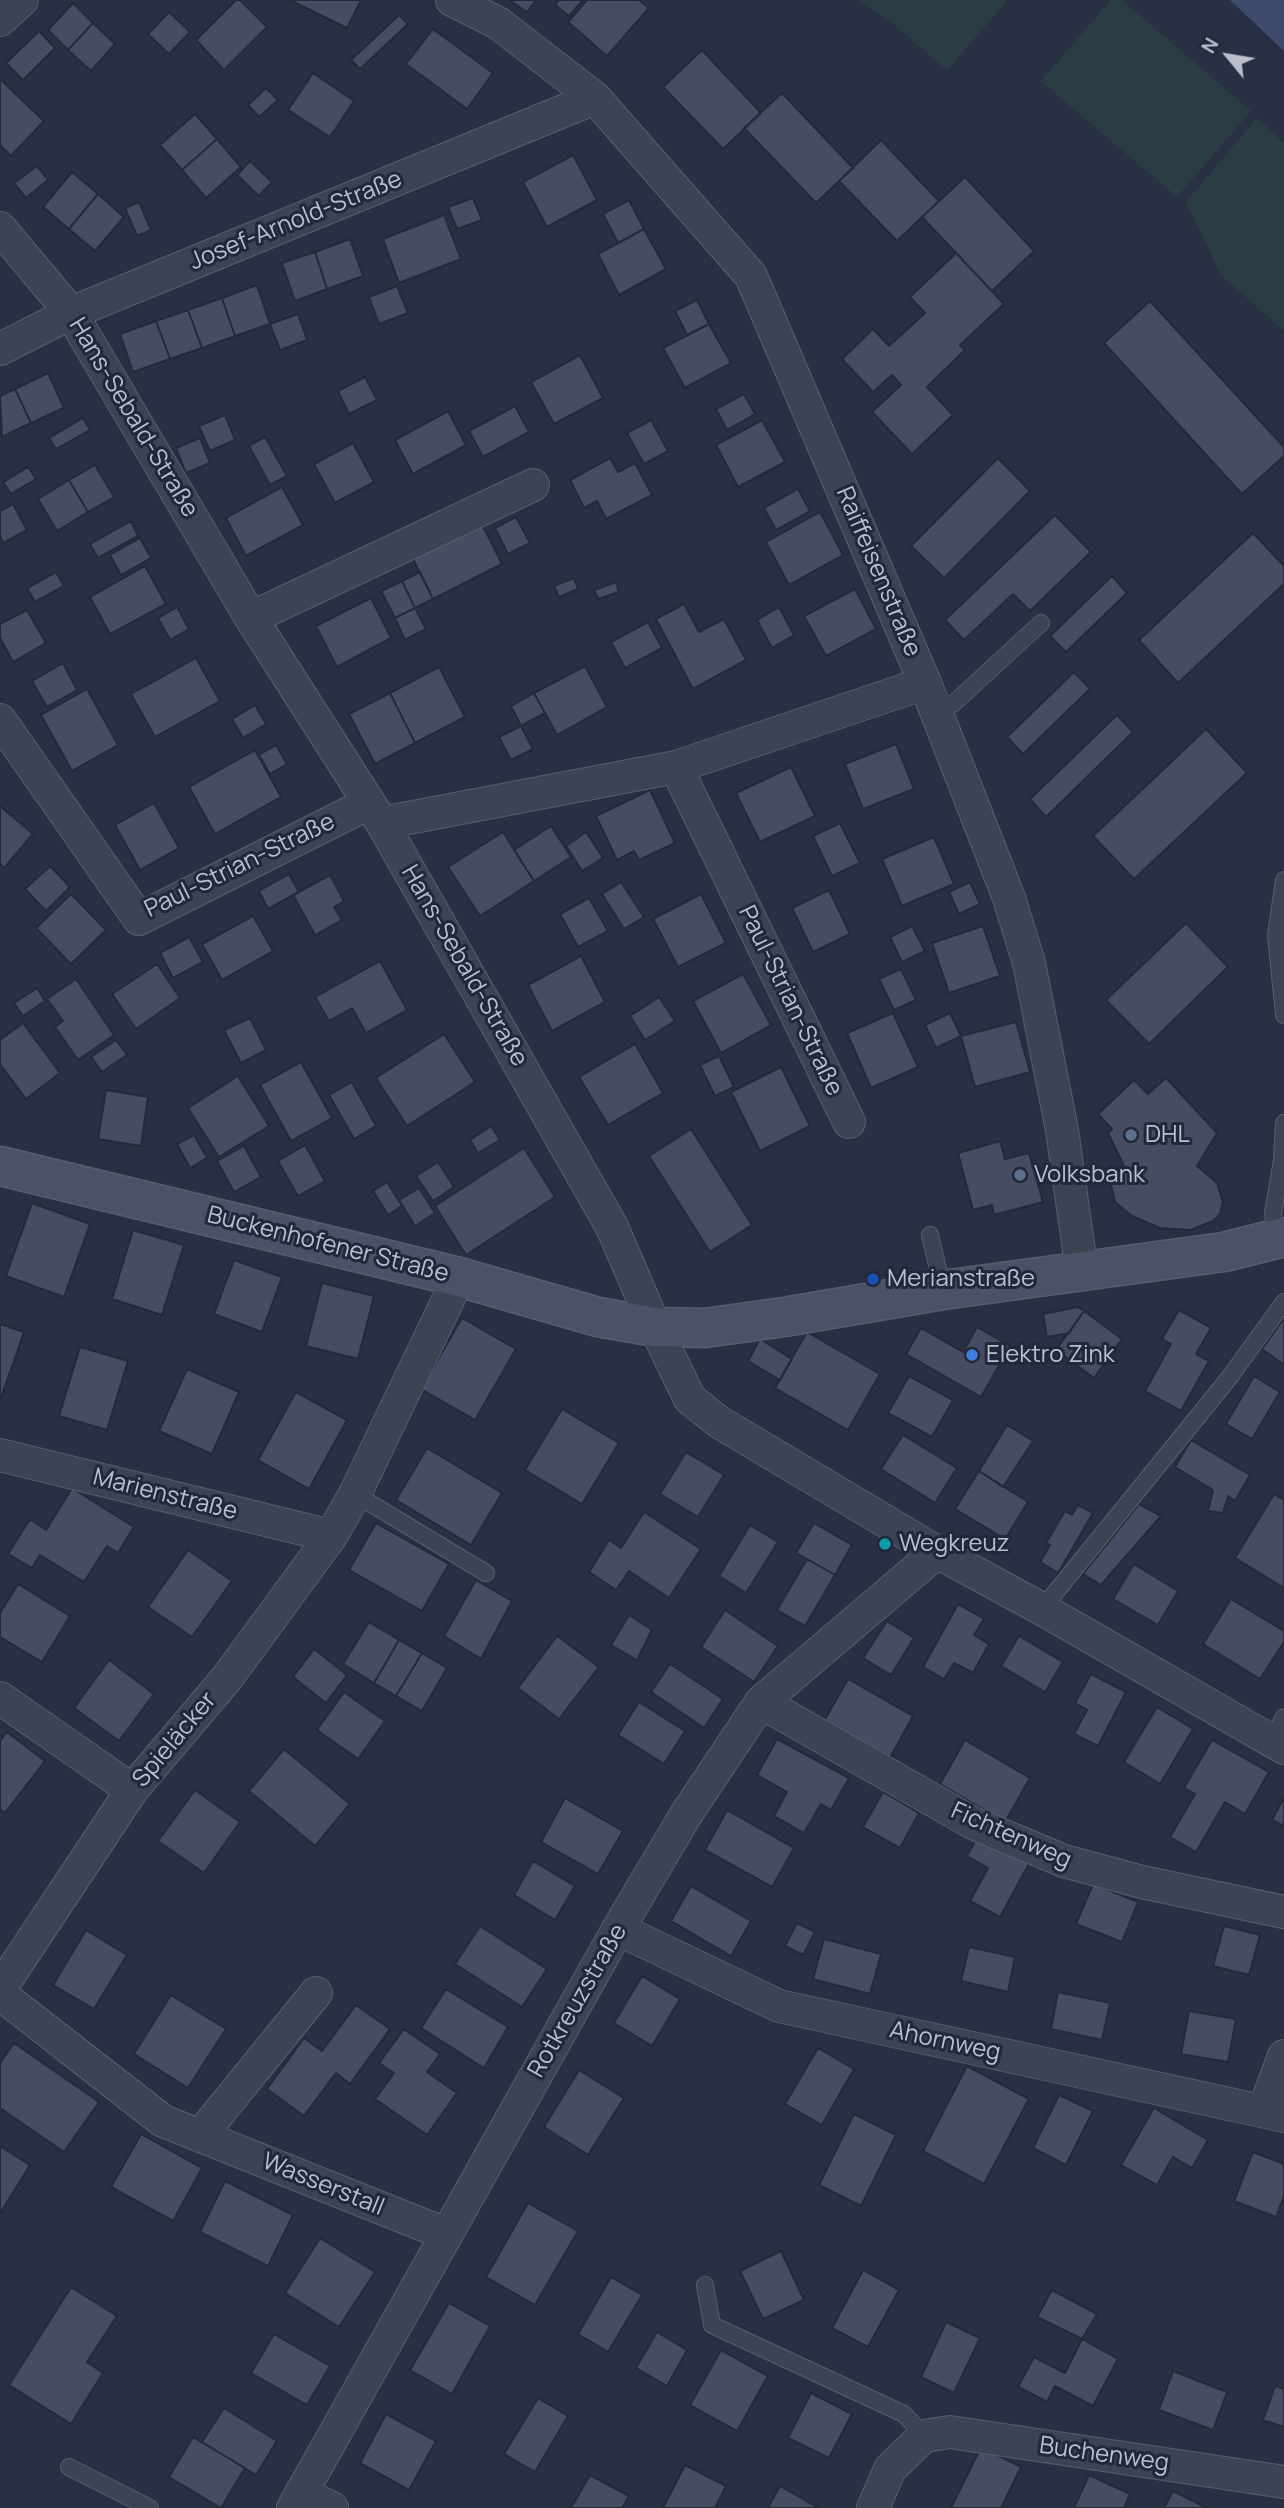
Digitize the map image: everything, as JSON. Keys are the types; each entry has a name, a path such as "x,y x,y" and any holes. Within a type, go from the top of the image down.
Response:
{"street":[{"path":"0,20 22,0"},
{"name":"Raiffeisenstraße","path":"452,0 498,23 595,98 751,276 931,697 1009,898 1029,963 1069,1168 1082,1272"},
{"name":"Josef-Arnold-Straße","path":"0,349 72,313 595,98"},
{"name":"Hans-Sebald-Straße","path":"0,228 72,313 251,618 376,813 612,1227 655,1327"},
{"path":"251,618 533,485"},
{"name":"Paul-Strian-Straße","path":"0,720 139,919 376,813 676,767 931,697"},
{"name":"Paul-Strian-Straße","path":"676,767 849,1122"},
{"name":"Buckenhofener Straße","path":"0,1166 459,1277 598,1317 655,1327"},
{"path":"1280,1238 1224,1252 943,1290 705,1328 655,1327 690,1399 719,1422 937,1552 1280,1735"},
{"name":"Spieläcker","path":"0,1991 132,1790 227,1678 331,1536 355,1494 459,1277"},
{"name":"Marienstraße","path":"0,1455 331,1536"},
{"name":"Rotkreuzstraße","path":"297,2500 618,1929 687,1813 761,1702 937,1552"},
{"path":"0,1698 132,1790"},
{"name":"Fichtenweg","path":"761,1702 973,1824 1064,1861 1142,1882 1284,1912"},
{"name":"Ahornweg","path":"618,1929 779,2006 1274,2113"},
{"name":"Wasserstall","path":"0,1991 163,2121 446,2234"},
{"path":"200,2136 316,1993"},
{"path":"1274,2113 1284,2056"},
{"name":"Buchenweg","path":"924,2436 950,2432 1284,2482"},
{"path":"873,2508 890,2469 924,2436"},
{"path":"297,2500 332,2508"}],"lane":[{"path":"931,697 954,703 1041,623"},
{"path":"1284,880 1276,934 1284,1015"},
{"path":"1280,1238 1273,1213 1282,1160 1284,1123"},
{"path":"930,1235 943,1290"},
{"path":"1042,1609 1229,1378 1284,1302"},
{"path":"355,1494 486,1573"},
{"path":"705,2285 712,2325 904,2414 924,2436"},
{"path":"69,2467 150,2508"}],"shaded area":[{"path":"857,0 1008,0 947,70 889,20"},
{"path":"1111,0 1122,0 1251,111 1177,197 1041,81"},
{"path":"1257,118 1284,143 1284,331 1221,275 1186,202"}],"water":[{"path":"1230,0 1284,0 1284,51"}],"building":[{"path":"236,0 240,0 267,27 224,70 196,40"},
{"path":"290,0 361,0 347,28"},
{"path":"509,0 536,0 527,12"},
{"path":"559,0 583,0 569,16 555,5"},
{"path":"587,0 639,0 649,8 607,56 568,22"},
{"path":"73,3 93,23 68,50 48,30"},
{"path":"169,12 190,32 169,54 148,34"},
{"path":"399,15 408,24 360,69 351,60"},
{"path":"93,23 115,44 91,71 68,50"},
{"path":"433,29 493,73 467,109 406,64"},
{"path":"39,31 55,48 23,80 6,63"},
{"path":"702,50 761,113 723,149 663,87"},
{"path":"313,73 354,101 330,137 288,110"},
{"path":"0,79 44,121 11,156 0,145"},
{"path":"266,88 278,100 259,117 248,105"},
{"path":"782,93 853,168 816,203 744,128"},
{"path":"195,114 217,139 182,170 160,145"},
{"path":"217,139 241,167 206,198 182,170"},
{"path":"881,140 939,201 897,241 839,181"},
{"path":"573,155 597,200 547,227 523,182"},
{"path":"250,161 272,182 259,196 237,175"},
{"path":"37,166 48,180 26,198 14,183"},
{"path":"72,172 98,194 69,229 43,207"},
{"path":"965,177 1034,251 992,291 922,217"},
{"path":"98,194 124,217 95,251 69,229"},
{"path":"473,198 482,220 457,229 448,207"},
{"path":"629,200 644,229 618,243 603,214"},
{"path":"139,202 151,230 137,236 125,208"},
{"path":"444,215 461,259 399,283 383,239"},
{"path":"644,229 666,269 619,295 598,254"},
{"path":"350,239 363,276 327,289 315,252"},
{"path":"315,252 327,289 295,301 282,263"},
{"path":"956,253 1004,304 960,345 965,350 927,387 953,415 912,454 872,412 901,385 892,375 873,392 842,359 873,329 889,346 925,313 910,297"},
{"path":"257,285 270,324 235,336 222,298"},
{"path":"397,286 408,313 379,324 369,297"},
{"path":"222,298 235,336 202,348 188,310"},
{"path":"697,300 709,324 687,335 675,311"},
{"path":"1150,301 1284,447 1284,456 1242,494 1104,343"},
{"path":"188,310 202,348 170,359 156,321"},
{"path":"298,314 307,340 280,350 270,324"},
{"path":"156,321 170,359 133,372 120,334"},
{"path":"709,324 731,363 685,388 663,348"},
{"path":"580,355 603,398 554,424 531,382"},
{"path":"48,373 64,408 31,423 15,389"},
{"path":"365,377 377,400 349,414 338,391"},
{"path":"15,389 31,423 2,437 0,396"},
{"path":"744,394 755,414 727,430 716,409"},
{"path":"515,406 529,432 483,457 469,431"},
{"path":"448,411 466,445 413,474 395,440"},
{"path":"225,415 235,440 210,451 199,426"},
{"path":"83,418 90,430 56,449 49,438"},
{"path":"651,420 668,451 644,464 627,433"},
{"path":"762,420 785,462 738,487 716,445"},
{"path":"265,437 287,476 270,485 249,446"},
{"path":"200,438 210,463 186,473 176,448"},
{"path":"353,443 374,482 335,503 314,464"},
{"path":"610,458 618,472 635,463 652,495 606,519 597,501 584,508 570,480"},
{"path":"998,458 1030,491 944,578 911,546"},
{"path":"95,465 114,497 88,512 69,480"},
{"path":"28,467 36,479 11,494 3,482"},
{"path":"69,480 88,512 57,531 38,499"},
{"path":"282,487 303,525 246,556 226,518"},
{"path":"798,489 810,511 776,530 764,508"},
{"path":"13,504 27,530 3,543 0,536 0,511"},
{"path":"820,512 843,555 789,585 766,542"},
{"path":"1055,515 1091,552 1030,611 1013,594 964,640 945,620"},
{"path":"516,517 530,543 508,554 495,528"},
{"path":"131,521 138,536 98,558 90,544"},
{"path":"482,524 502,564 433,599 413,559"},
{"path":"1253,533 1284,566 1284,584 1178,683 1139,640"},
{"path":"140,538 151,558 121,575 110,555"},
{"path":"145,566 166,604 110,634 90,597"},
{"path":"56,572 64,586 35,602 27,588"},
{"path":"420,572 433,599 415,608 402,581"},
{"path":"1112,576 1127,593 1066,652 1050,636"},
{"path":"574,578 578,589 559,597 554,586"},
{"path":"402,581 415,608 395,618 381,591"},
{"path":"616,582 619,592 598,599 594,590"},
{"path":"855,589 876,629 826,656 804,616"},
{"path":"371,598 391,638 337,667 316,626"},
{"path":"684,604 699,632 724,619 746,660 693,689 656,619"},
{"path":"177,607 189,629 170,640 158,618"},
{"path":"779,607 794,635 772,648 757,620"},
{"path":"415,608 426,629 405,640 395,618"},
{"path":"27,610 46,643 13,662 0,638 0,624"},
{"path":"648,622 662,648 625,668 611,642"},
{"path":"196,658 220,701 155,737 131,694"},
{"path":"63,663 77,690 47,707 32,681"},
{"path":"585,666 607,707 557,735 534,693"},
{"path":"439,667 465,717 415,743 390,693"},
{"path":"1074,672 1090,689 1023,754 1007,737"},
{"path":"87,689 118,745 72,771 41,715"},
{"path":"390,693 415,743 375,764 349,714"},
{"path":"534,693 545,713 521,726 511,706"},
{"path":"255,705 266,724 243,738 232,719"},
{"path":"1117,715 1133,732 1046,817 1030,799"},
{"path":"521,726 533,749 511,760 499,737"},
{"path":"1206,729 1247,773 1134,879 1093,836"},
{"path":"896,744 914,789 863,809 845,764"},
{"path":"276,745 287,764 270,774 259,755"},
{"path":"255,750 281,797 215,834 189,787"},
{"path":"791,767 815,816 760,842 736,793"},
{"path":"650,790 675,843 639,860 634,851 617,860 596,816"},
{"path":"154,803 179,848 140,870 115,825"},
{"path":"0,806 33,834 4,868 0,864"},
{"path":"840,823 860,863 832,876 813,836"},
{"path":"551,826 571,857 534,881 514,850"},
{"path":"503,832 534,881 480,916 448,867"},
{"path":"586,832 603,858 582,871 566,846"},
{"path":"934,837 954,884 902,906 882,859"},
{"path":"50,866 70,887 46,911 25,889"},
{"path":"289,874 299,892 268,909 259,891"},
{"path":"330,875 344,901 334,907 342,920 315,935 293,895"},
{"path":"621,882 644,917 624,929 602,894"},
{"path":"970,882 980,904 959,914 949,892"},
{"path":"829,890 850,934 813,952 792,908"},
{"path":"71,894 106,930 71,964 36,928"},
{"path":"701,894 726,943 678,967 653,919"},
{"path":"589,898 608,931 578,947 560,914"},
{"path":"253,916 273,951 222,980 202,944"},
{"path":"1186,923 1228,967 1149,1044 1106,1000"},
{"path":"912,926 925,951 902,962 890,937"},
{"path":"983,926 1000,976 949,993 932,943"},
{"path":"189,937 203,962 173,978 160,953"},
{"path":"581,956 605,1002 552,1031 528,985"},
{"path":"380,961 407,1010 366,1033 352,1008 329,1021 315,997"},
{"path":"157,964 180,998 136,1029 112,994"},
{"path":"901,969 916,1000 894,1010 879,979"},
{"path":"743,974 771,1025 721,1053 693,1001"},
{"path":"76,979 114,1035 78,1060 55,1027 63,1021 47,999"},
{"path":"37,988 45,1001 23,1016 14,1003"},
{"path":"659,997 675,1021 645,1040 630,1016"},
{"path":"893,1013 918,1067 871,1088 847,1033"},
{"path":"950,1013 961,1036 936,1048 925,1025"},
{"path":"250,1018 266,1050 241,1063 224,1030"},
{"path":"1016,1022 1030,1072 975,1087 961,1036"},
{"path":"23,1023 60,1073 26,1099 0,1064 0,1040"},
{"path":"444,1034 475,1082 407,1126 376,1078"},
{"path":"116,1040 127,1055 102,1072 91,1057"},
{"path":"635,1044 663,1093 608,1125 579,1077"},
{"path":"719,1056 734,1087 715,1096 700,1065"},
{"path":"301,1062 332,1118 291,1141 260,1085"},
{"path":"781,1067 810,1126 760,1151 731,1092"},
{"path":"238,1076 269,1126 219,1157 188,1108"},
{"path":"1166,1078 1217,1133 1197,1166 1217,1183 1223,1202 1220,1214 1213,1221 1191,1230 1160,1228 1132,1216 1115,1202 1111,1185 1114,1174 1124,1166 1108,1133 1112,1129 1098,1114 1134,1080 1148,1094"},
{"path":"352,1082 376,1126 354,1139 329,1095"},
{"path":"106,1090 148,1097 141,1146 98,1139"},
{"path":"491,1126 500,1140 478,1153 470,1140"},
{"path":"691,1129 752,1225 710,1252 649,1156"},
{"path":"194,1135 207,1158 190,1168 177,1144"},
{"path":"1000,1141 1005,1159 1029,1153 1043,1202 994,1215 992,1205 973,1210 958,1153"},
{"path":"305,1145 325,1181 298,1196 278,1161"},
{"path":"244,1146 261,1177 234,1192 217,1161"},
{"path":"524,1148 555,1197 466,1255 435,1206"},
{"path":"438,1162 454,1187 433,1201 416,1176"},
{"path":"387,1182 402,1206 388,1215 373,1191"},
{"path":"419,1188 435,1213 415,1226 399,1200"},
{"path":"32,1203 90,1224 64,1297 6,1276"},
{"path":"133,1230 184,1245 162,1315 112,1299"},
{"path":"234,1260 282,1277 262,1332 214,1314"},
{"path":"322,1283 374,1296 358,1359 306,1346"},
{"path":"1078,1307 1084,1311 1069,1333 1047,1337 1043,1314"},
{"path":"1179,1310 1211,1328 1196,1354 1209,1361 1181,1411 1145,1391 1171,1344 1162,1339"},
{"path":"1084,1311 1122,1339 1094,1378 1056,1350"},
{"path":"462,1318 516,1349 475,1420 421,1389"},
{"path":"1284,1318 1284,1365 1262,1349"},
{"path":"0,1324 24,1332 0,1401"},
{"path":"977,1327 1010,1346 981,1397 906,1354 921,1328 963,1352"},
{"path":"807,1332 880,1374 848,1430 775,1388"},
{"path":"760,1339 792,1359 780,1380 748,1361"},
{"path":"80,1347 128,1361 107,1430 59,1416"},
{"path":"187,1369 239,1392 212,1454 159,1431"},
{"path":"909,1376 953,1400 932,1437 888,1413"},
{"path":"1254,1376 1280,1392 1252,1439 1226,1424"},
{"path":"296,1392 347,1420 309,1489 258,1460"},
{"path":"562,1409 619,1443 582,1504 525,1470"},
{"path":"1007,1425 1033,1441 1003,1487 979,1471"},
{"path":"903,1435 957,1468 935,1503 881,1469"},
{"path":"1191,1440 1250,1475 1235,1501 1228,1496 1223,1513 1208,1511 1213,1490 1175,1467"},
{"path":"427,1448 502,1493 471,1545 396,1500"},
{"path":"686,1452 724,1475 698,1517 660,1494"},
{"path":"979,1471 1028,1502 1005,1539 955,1509"},
{"path":"72,1488 134,1527 118,1553 107,1546 84,1582 40,1555 32,1568 8,1554 30,1519 46,1530"},
{"path":"1274,1494 1284,1500 1284,1588 1235,1558"},
{"path":"1139,1504 1161,1516 1101,1585 1083,1574"},
{"path":"1078,1505 1093,1513 1058,1573 1040,1562 1050,1545 1046,1543 1065,1511 1072,1515"},
{"path":"644,1512 701,1549 669,1598 629,1571 616,1590 589,1572 609,1540 621,1548"},
{"path":"376,1523 449,1564 422,1611 349,1570"},
{"path":"814,1523 852,1545 835,1575 796,1553"},
{"path":"750,1525 778,1542 746,1593 719,1576"},
{"path":"188,1550 232,1581 192,1637 148,1607"},
{"path":"807,1559 835,1575 805,1626 777,1610"},
{"path":"1134,1564 1178,1591 1158,1625 1113,1599"},
{"path":"476,1580 512,1601 481,1659 444,1636"},
{"path":"18,1584 70,1616 42,1662 0,1637 0,1613"},
{"path":"1231,1599 1284,1631 1284,1642 1260,1679 1203,1644"},
{"path":"958,1604 984,1619 974,1635 989,1644 973,1673 954,1663 944,1679 923,1667"},
{"path":"725,1610 778,1646 754,1682 701,1647"},
{"path":"629,1615 652,1630 637,1660 611,1645"},
{"path":"887,1621 914,1638 891,1675 863,1658"},
{"path":"369,1622 399,1640 374,1683 343,1664"},
{"path":"557,1636 599,1667 559,1719 518,1688"},
{"path":"1019,1636 1063,1662 1045,1692 1001,1666"},
{"path":"399,1640 422,1653 396,1696 374,1683"},
{"path":"314,1649 347,1675 326,1703 293,1677"},
{"path":"422,1653 447,1668 422,1711 396,1696"},
{"path":"109,1660 154,1694 119,1741 74,1708"},
{"path":"670,1664 723,1699 704,1728 651,1692"},
{"path":"1091,1674 1126,1692 1098,1746 1074,1734 1087,1710 1075,1703"},
{"path":"848,1679 913,1716 890,1758 824,1721"},
{"path":"344,1692 385,1721 358,1759 317,1730"},
{"path":"639,1702 685,1731 664,1764 618,1735"},
{"path":"1157,1707 1193,1729 1160,1784 1124,1762"},
{"path":"7,1732 45,1761 5,1813 0,1809 0,1741"},
{"path":"777,1739 849,1778 831,1810 821,1804 804,1833 774,1816 787,1792 757,1775"},
{"path":"965,1740 1030,1778 1005,1822 940,1784"},
{"path":"1212,1740 1269,1772 1245,1814 1225,1802 1196,1852 1170,1837 1195,1794 1184,1788"},
{"path":"284,1749 350,1804 315,1846 249,1791"},
{"path":"195,1790 240,1822 204,1873 158,1841"},
{"path":"883,1792 919,1813 900,1848 863,1827"},
{"path":"565,1798 623,1831 598,1874 541,1842"},
{"path":"1284,1798 1284,1826 1272,1820"},
{"path":"727,1810 794,1848 772,1887 705,1850"},
{"path":"980,1832 1031,1860 1000,1917 970,1901 988,1868 967,1856"},
{"path":"533,1861 575,1886 555,1920 514,1895"},
{"path":"1093,1884 1138,1902 1122,1942 1076,1924"},
{"path":"691,1886 751,1921 731,1956 671,1921"},
{"path":"797,1923 815,1932 803,1955 785,1946"},
{"path":"480,1926 547,1969 522,2007 455,1964"},
{"path":"1224,1926 1260,1935 1249,1975 1213,1966"},
{"path":"86,1930 127,1955 94,2009 53,1985"},
{"path":"824,1939 881,1954 870,1994 813,1979"},
{"path":"969,1947 1015,1957 1008,1992 961,1981"},
{"path":"642,1976 680,1999 652,2046 614,2023"},
{"path":"446,1989 508,2027 484,2068 421,2028"},
{"path":"1058,1992 1110,2003 1102,2040 1051,2029"},
{"path":"171,1995 226,2029 188,2088 134,2054"},
{"path":"356,2005 390,2029 350,2084 336,2073 304,2116 267,2089 304,2038 322,2051"},
{"path":"1189,2011 1236,2019 1228,2062 1181,2054"},
{"path":"404,2029 440,2054 427,2072 457,2093 427,2135 375,2099 394,2073 379,2063"},
{"path":"14,2043 99,2102 64,2152 0,2108 0,2063"},
{"path":"818,2048 854,2069 822,2125 785,2104"},
{"path":"967,2066 1029,2099 984,2184 923,2151"},
{"path":"579,2070 624,2098 588,2155 544,2127"},
{"path":"1059,2095 1093,2111 1066,2165 1033,2148"},
{"path":"1154,2108 1208,2140 1192,2168 1173,2157 1157,2185 1121,2165"},
{"path":"854,2114 896,2135 861,2206 819,2185"},
{"path":"141,2134 202,2168 173,2221 111,2187"},
{"path":"0,2146 30,2165 0,2214"},
{"path":"1253,2152 1284,2164 1284,2196 1276,2217 1234,2201"},
{"path":"225,2181 293,2215 268,2266 200,2232"},
{"path":"528,2203 578,2231 535,2305 486,2277"},
{"path":"320,2238 375,2272 339,2327 285,2293"},
{"path":"781,2251 804,2300 763,2319 740,2271"},
{"path":"863,2270 899,2290 868,2347 832,2328"},
{"path":"611,2277 642,2295 608,2352 578,2334"},
{"path":"71,2287 117,2316 87,2362 103,2373 71,2424 9,2385"},
{"path":"1052,2290 1097,2314 1082,2339 1037,2317"},
{"path":"449,2303 490,2326 452,2394 410,2370"},
{"path":"946,2322 980,2338 954,2393 921,2377"},
{"path":"657,2332 687,2350 667,2386 636,2368"},
{"path":"274,2334 330,2366 307,2405 251,2373"},
{"path":"1082,2339 1118,2359 1093,2406 1055,2386 1047,2402 1018,2387 1034,2357 1065,2373"},
{"path":"721,2350 768,2376 737,2431 690,2405"},
{"path":"1173,2371 1227,2392 1213,2430 1159,2410"},
{"path":"1275,2386 1284,2389 1284,2427 1263,2420"},
{"path":"811,2393 852,2414 829,2458 788,2438"},
{"path":"538,2398 568,2416 535,2472 504,2454"},
{"path":"224,2408 277,2441 256,2475 202,2442"},
{"path":"386,2414 436,2441 409,2490 360,2463"},
{"path":"193,2437 245,2468 221,2508 169,2477"},
{"path":"981,2447 1021,2467 1001,2508 951,2508"},
{"path":"685,2465 726,2486 715,2508 663,2508"},
{"path":"590,2475 629,2496 622,2508 571,2508"},
{"path":"1089,2475 1130,2494 1124,2508 1074,2508"},
{"path":"780,2486 819,2508 768,2508"},
{"path":"1173,2491 1207,2508 1164,2508"}],"place":[{"name":"DHL","path":"1131,1135"},
{"name":"Volksbank","path":"1020,1175"},
{"name":"Merianstraße","path":"873,1279"},
{"name":"Elektro Zink","path":"972,1355"},
{"name":"Wegkreuz","path":"885,1544"}]}
